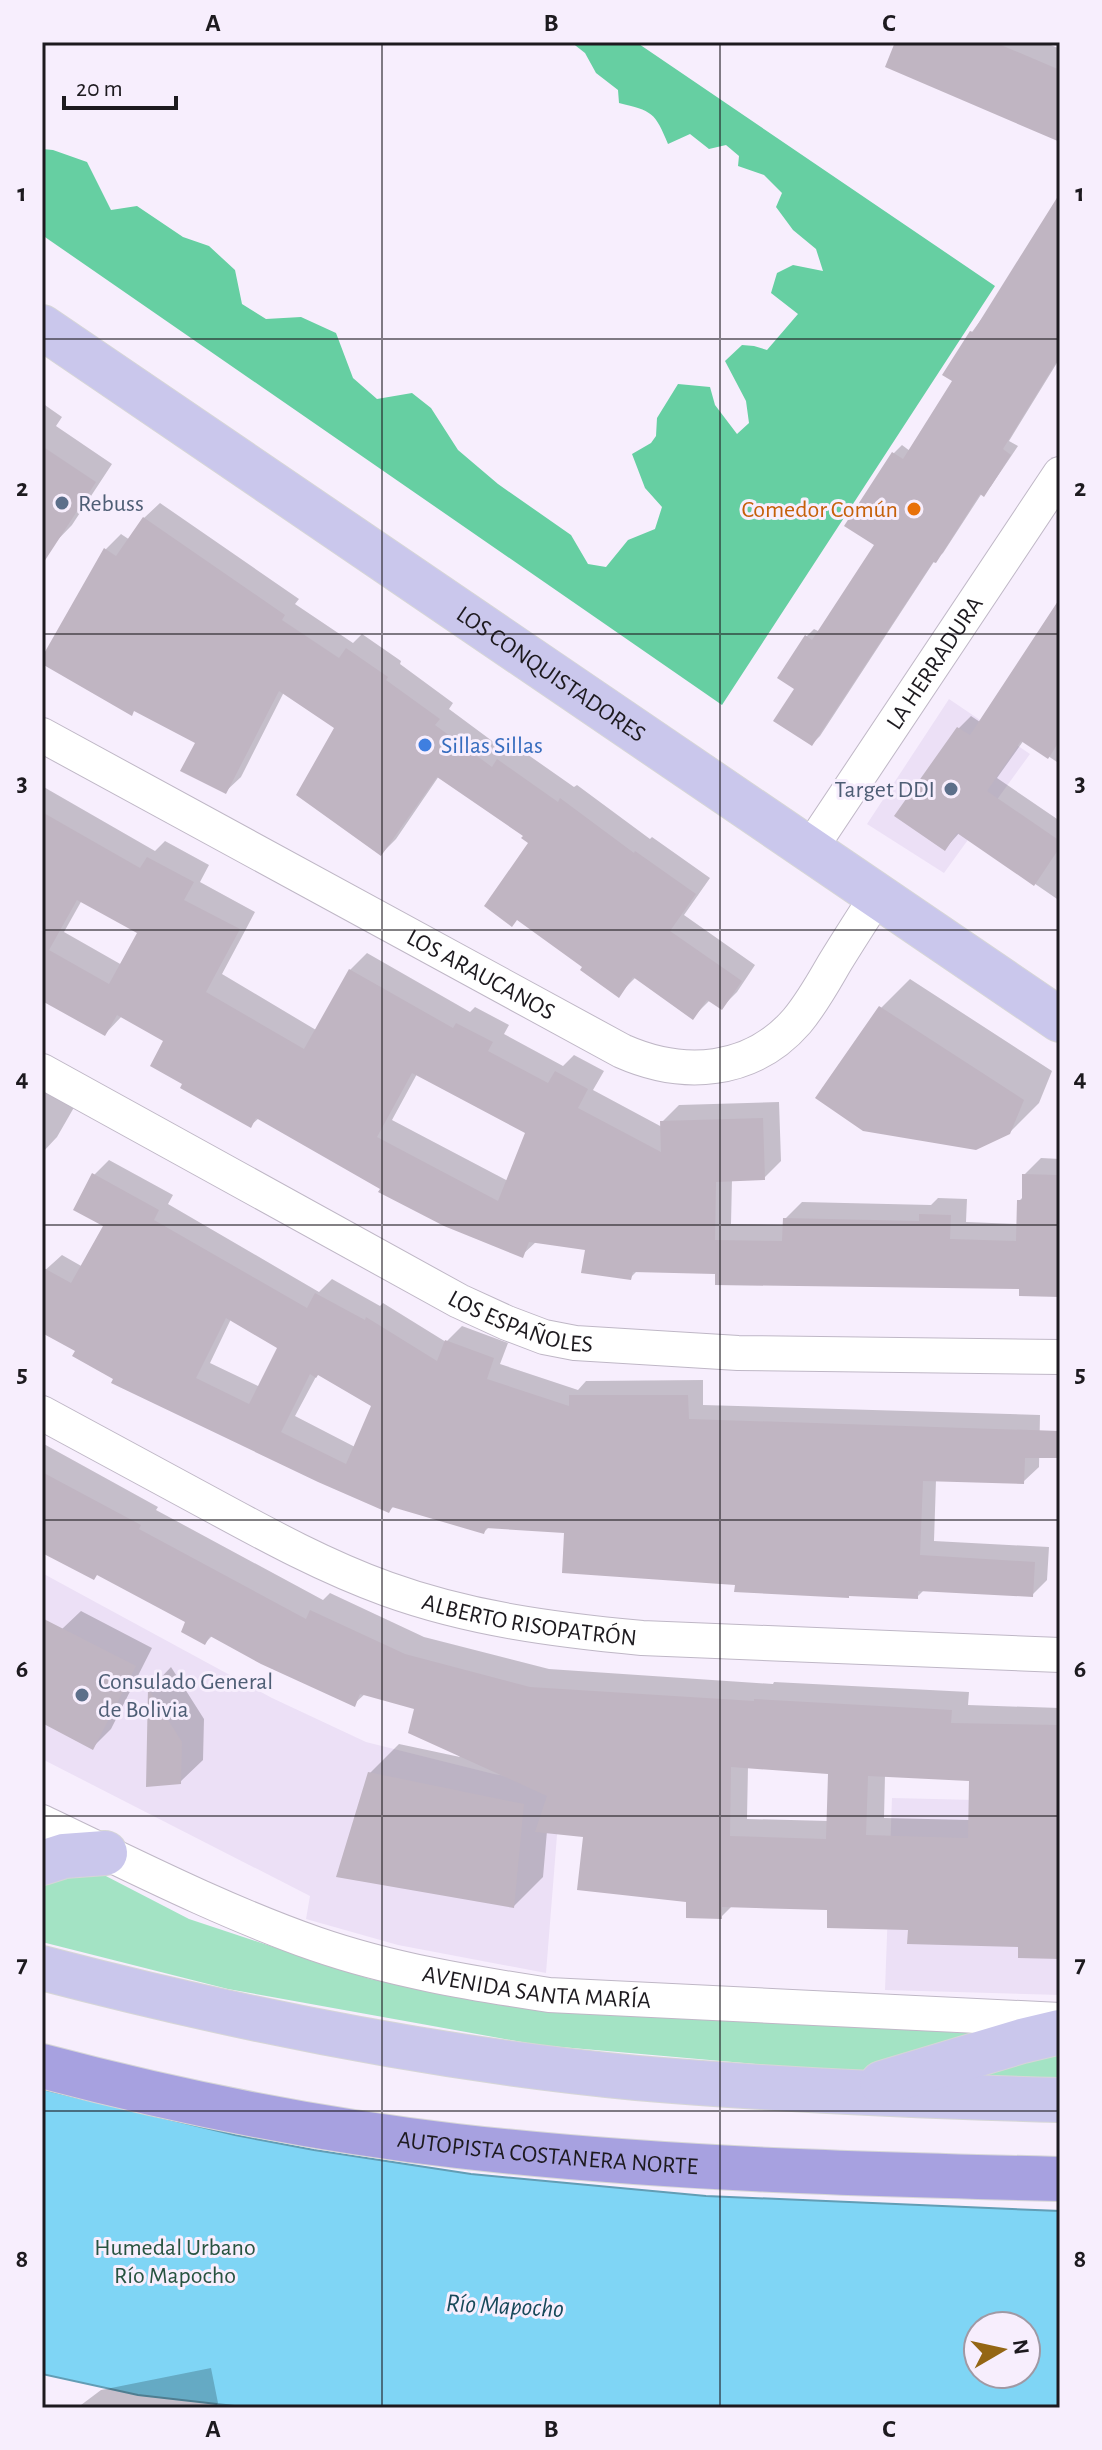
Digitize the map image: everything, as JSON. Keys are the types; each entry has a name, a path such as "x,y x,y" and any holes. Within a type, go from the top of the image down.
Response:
{"highway":[{"name":"AUTOPISTA COSTANERA NORTE","path":"42,2066 229,2111 455,2146 708,2166 1060,2179"}],"main road":[{"name":"LOS CONQUISTADORES","path":"42,327 1060,1020"},
{"path":"42,1863 74,1855 105,1853"},
{"path":"42,1968 273,2024 494,2061 635,2077 850,2093 1060,2100"},
{"path":"850,2093 1060,2032"}],"street":[{"name":"LA HERRADURA","path":"810,849 1060,474"},
{"name":"LOS ARAUCANOS","path":"42,735 608,1044 644,1061 666,1067 690,1069 735,1062 758,1052 778,1038 811,1003 877,896"},
{"name":"LOS ESPAÑOLES","path":"42,1071 459,1301 544,1337 575,1343 738,1353 1060,1357"},
{"name":"ALBERTO RISOPATRÓN","path":"42,1413 327,1565 400,1594 479,1616 642,1638 1060,1655"},
{"name":"AVENIDA SANTA MARÍA","path":"42,1822 218,1905 316,1944 396,1968 549,1995 1060,2020"}],"shaded area":[{"path":"949,699 1030,754 944,873 867,824"},
{"path":"42,1573 272,1698 366,1742 494,1774 561,1785 546,1973 398,1945 306,1919 310,1896 42,1759"},
{"path":"892,1798 1060,1802 1060,1995 885,1990"}],"green space":[{"path":"571,42 636,42 995,286 722,705 42,235 42,149 87,162 111,210 137,206 183,237 209,246 235,270 242,304 266,319 301,317 336,333 353,378 377,399 412,393 431,408 458,450 498,484 571,535 588,564 606,567 628,540 655,529 662,507 645,488 632,454 651,443 656,436 657,418 678,384 710,387 715,405 737,434 749,423 746,401 725,361 742,345 767,350 798,314 771,293 777,273 793,265 823,271 816,249 793,230 776,207 782,193 764,175 738,166 739,156 726,145 709,149 690,134 668,144 660,125 651,114 619,103 618,90 596,73 585,53"},
{"path":"42,1843 189,1919 370,1979 507,2004 1060,2039 1060,2080 823,2070 538,2045 228,1989 42,1942"}],"water":[{"name":"Humedal Urbano Río Mapocho","path":"42,2089 235,2135 471,2174 706,2196 1060,2211 1060,2408 252,2408 138,2395 42,2374"}],"building":[{"path":"895,42 994,42 1060,70 1060,142 885,67"},
{"path":"1060,193 1060,356 1003,449 1011,455 984,497 980,494 936,563 933,562 812,746 773,721 794,689 777,678 805,635 812,640 874,545 844,526 892,452 903,459 952,381 942,375 970,331 973,332"},
{"name":"Rebuss","path":"42,446 96,482 42,565"},
{"path":"143,517 285,615 282,620 339,658 346,648 388,677 386,680 440,719 435,725 492,767 497,759 558,802 560,798 696,894 670,931 742,981 722,1010 707,1000 693,1020 633,977 619,998 517,920 512,927 484,906 528,843 521,838 523,836 437,777 381,856 296,795 334,728 279,691 226,794 180,771 195,743 134,711 132,716 42,664 42,657 104,548 116,556"},
{"path":"1060,598 1060,740 1048,759 1021,741 987,791 1060,841 1060,847 1034,886 957,833 945,851 894,816 957,727 970,735"},
{"path":"42,812 140,868 147,857 194,882 184,900 240,929 206,992 304,1049 349,969 453,1028 456,1023 493,1042 488,1051 548,1083 555,1071 588,1089 578,1108 661,1152 660,1121 763,1118 765,1180 716,1182 715,1240 782,1241 783,1218 919,1221 919,1214 951,1215 950,1239 1016,1241 1017,1200 1022,1200 1022,1174 1058,1175 1060,1297 1019,1296 1019,1289 715,1285 715,1274 633,1272 631,1280 581,1273 585,1250 529,1242 523,1258 444,1226 378,1192 380,1189 256,1118 251,1128 180,1088 182,1084 150,1066 163,1041 117,1015 105,1036 42,1001","holes":["77,900 137,933 109,984 49,950","412,1073 525,1133 498,1201 377,1137"]},
{"path":"879,1006 1024,1100 1010,1134 976,1150 863,1131 815,1098"},
{"path":"92,1173 159,1210 154,1220 307,1308 315,1293 365,1320 366,1317 437,1361 445,1340 494,1358 487,1379 569,1406 569,1395 688,1395 689,1419 1060,1431 1060,1458 1025,1458 1024,1484 923,1481 920,1555 1035,1562 1033,1597 918,1591 918,1599 849,1598 734,1592 735,1585 562,1573 564,1533 486,1528 484,1534 392,1507 389,1513 111,1383 113,1379 72,1356 75,1351 42,1333 42,1267 71,1283 103,1226 73,1210","holes":["226,1318 277,1348 249,1404 196,1378","310,1374 316,1378 318,1375 371,1406 346,1464 281,1432"]},
{"path":"42,1472 141,1525 139,1529 306,1619 310,1610 405,1654 530,1687 952,1710 951,1723 1059,1725 1056,1845 1060,1845 1060,1959 1018,1958 1018,1947 907,1944 908,1930 827,1928 827,1910 722,1907 722,1919 686,1918 686,1902 577,1890 583,1837 535,1832 547,1796 408,1733 414,1709 360,1694 355,1707 261,1664 210,1636 205,1645 181,1632 185,1622 97,1575 94,1580 42,1553","holes":["731,1767 828,1774 826,1839 730,1836","868,1776 969,1781 968,1838 866,1835"]},
{"name":"Consulado General de Bolivia","path":"42,1618 136,1666 93,1750 42,1723"},
{"path":"148,1688 182,1742 181,1784 146,1787"},
{"path":"368,1772 524,1804 514,1908 336,1877"}],"place":[{"name":"Rebuss","path":"62,503"},
{"name":"Comedor Común","path":"914,509"},
{"name":"Sillas Sillas","path":"425,745"},
{"name":"Target DDI","path":"951,789"},
{"name":"Consulado General de Bolivia","path":"82,1695"}],"water label":[{"name":"Río Mapocho","path":"505,2305"}]}
